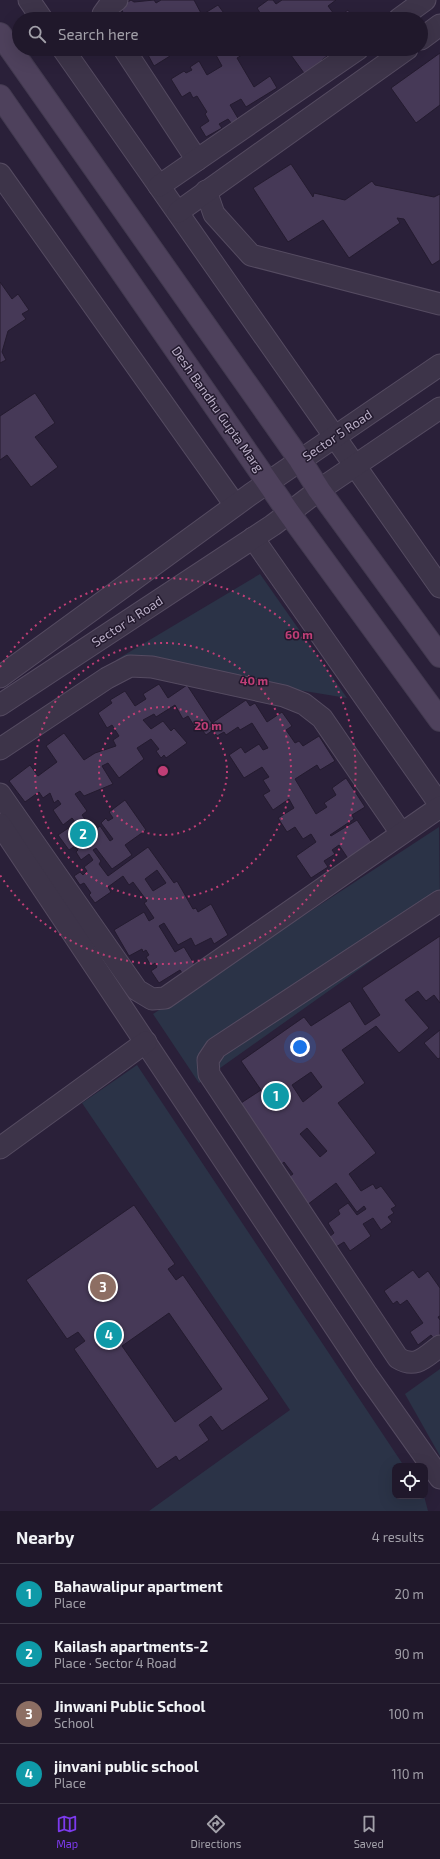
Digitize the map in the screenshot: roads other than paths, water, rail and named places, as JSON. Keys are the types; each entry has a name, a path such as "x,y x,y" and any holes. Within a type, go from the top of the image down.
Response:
{"street":[{"path":"28,0 37,12"},
{"path":"104,12 117,0"},
{"path":"408,12 424,0"},
{"path":"428,34 440,26"},
{"path":"0,34 12,51"},
{"path":"15,56 300,460 319,490 440,656"},
{"path":"68,56 440,587"},
{"path":"129,56 197,160"},
{"path":"159,186 348,56"},
{"path":"178,212 397,56"},
{"name":"Desh Bandhu Gupta Marg","path":"0,96 269,482 289,513 440,720"},
{"path":"0,174 235,506 0,677"},
{"path":"206,191 214,214 251,255 440,304"},
{"name":"Sector 5 Road","path":"235,506 440,365"},
{"path":"0,794 137,990 152,999 166,998 440,806 253,538 319,490 440,408"},
{"name":"Sector 4 Road","path":"0,705 253,538"},
{"path":"0,749 107,678 130,666 152,667 284,696 304,704 322,718 401,833"},
{"path":"0,824 367,1375 440,1478"},
{"path":"440,901 216,1048 208,1060 208,1074 398,1358 406,1363 416,1362 440,1346"},
{"path":"0,1148 146,1042"}],"place":[{"name":"Kailash apartments-2","path":"83,834"},
{"name":"Bahawalipur apartment","path":"276,1096"},
{"name":"Jinwani Public School","path":"103,1287"},
{"name":"jinvani public school","path":"109,1335"}]}
